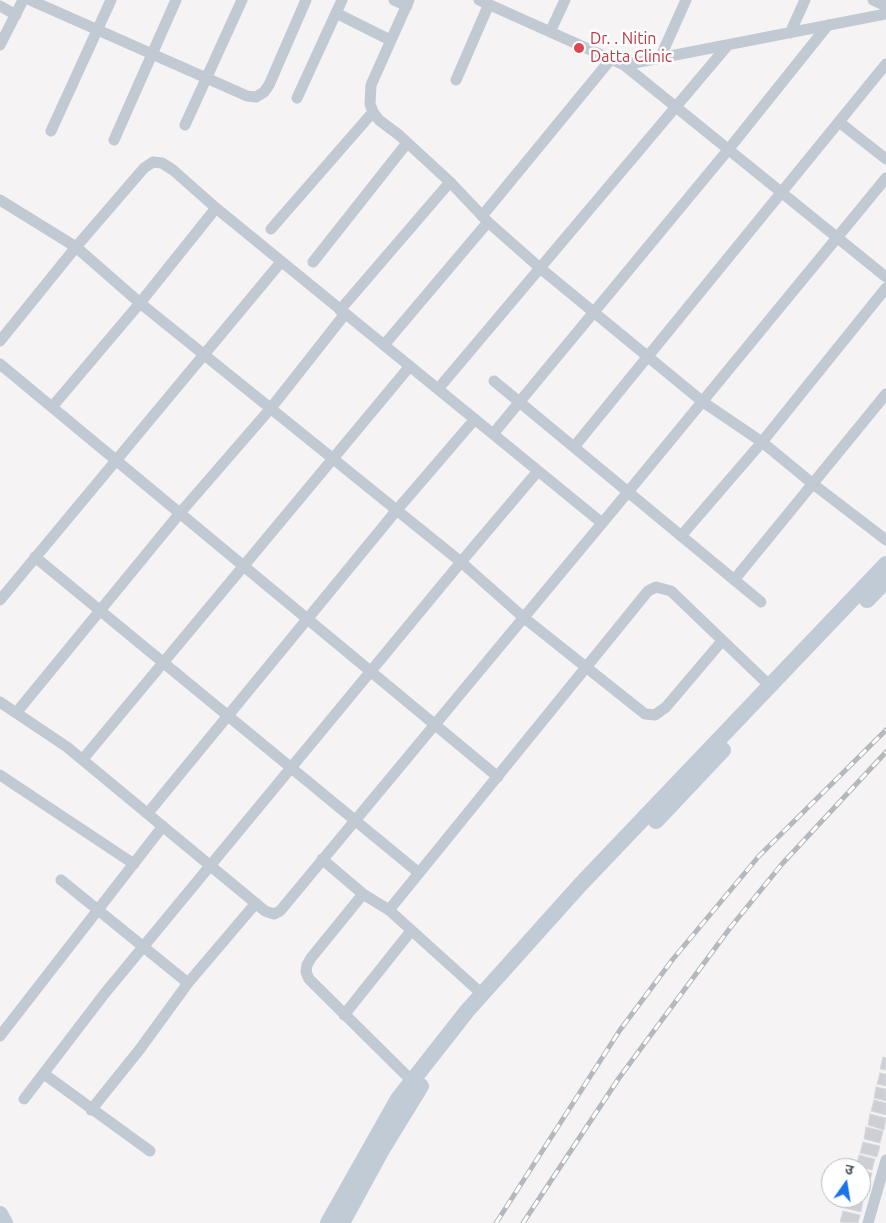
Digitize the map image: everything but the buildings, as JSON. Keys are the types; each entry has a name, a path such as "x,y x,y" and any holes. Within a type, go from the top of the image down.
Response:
{"street":[{"path":"0,44 23,0"},
{"path":"30,0 246,96 256,97 264,92 306,0"},
{"path":"51,132 111,0"},
{"path":"114,140 176,0"},
{"path":"185,125 242,0"},
{"path":"297,98 342,0"},
{"path":"394,0 408,3 390,40 372,85 370,104 379,120 450,182 485,219 593,312 703,402 762,442 886,540"},
{"path":"550,32 565,0"},
{"path":"660,58 685,3 673,0"},
{"path":"790,33 805,0"},
{"path":"873,0 886,6"},
{"path":"456,80 484,2 611,59 624,66 676,107 886,276"},
{"path":"0,6 16,15"},
{"path":"336,13 390,40"},
{"path":"624,66 886,14"},
{"path":"492,434 728,150 828,26"},
{"path":"438,389 728,45"},
{"path":"384,345 611,59"},
{"path":"574,447 886,64"},
{"path":"272,229 373,112"},
{"path":"839,122 886,159"},
{"path":"312,262 407,143"},
{"path":"0,340 144,168 153,162 162,163 173,170 281,262 602,523"},
{"path":"0,702 67,747 265,911 274,914 280,911 703,402 886,178"},
{"path":"16,713 180,513 271,408 343,312 450,182"},
{"path":"0,200 76,247 140,303 461,562 523,618 645,714 655,715 666,707 722,641"},
{"path":"52,407 140,303 216,208"},
{"path":"0,600 281,262"},
{"path":"681,536 762,442 886,288"},
{"path":"0,364 498,777"},
{"path":"82,759 410,366"},
{"path":"494,381 761,602"},
{"path":"734,580 886,394"},
{"path":"148,813 396,511 475,419"},
{"path":"24,1099 105,993 538,471"},
{"path":"35,558 419,872"},
{"path":"328,1223 389,1113 412,1081 482,994 580,885 886,564"},
{"path":"342,1223 417,1090 489,999 573,907 682,795 779,690 886,581"},
{"path":"389,910 648,591 656,587 671,591 770,685"},
{"path":"0,775 134,864"},
{"path":"0,1036 162,826"},
{"path":"322,859 363,894 389,910 482,994"},
{"path":"61,880 188,983"},
{"path":"363,894 311,958 306,972 309,979 412,1081"},
{"path":"92,1110 140,1050 188,983 256,903"},
{"path":"344,1014 411,931"},
{"path":"44,1074 150,1151"},
{"path":"868,1223 886,1160"},
{"path":"0,1214 5,1223"}],"railway":[{"path":"496,1223 620,1030 673,959 759,856 886,730"},
{"path":"523,1223 619,1078 730,928 782,864 886,752"}],"place":[{"name":"Dr. . Nitin Datta Clinic","path":"579,48"}]}
